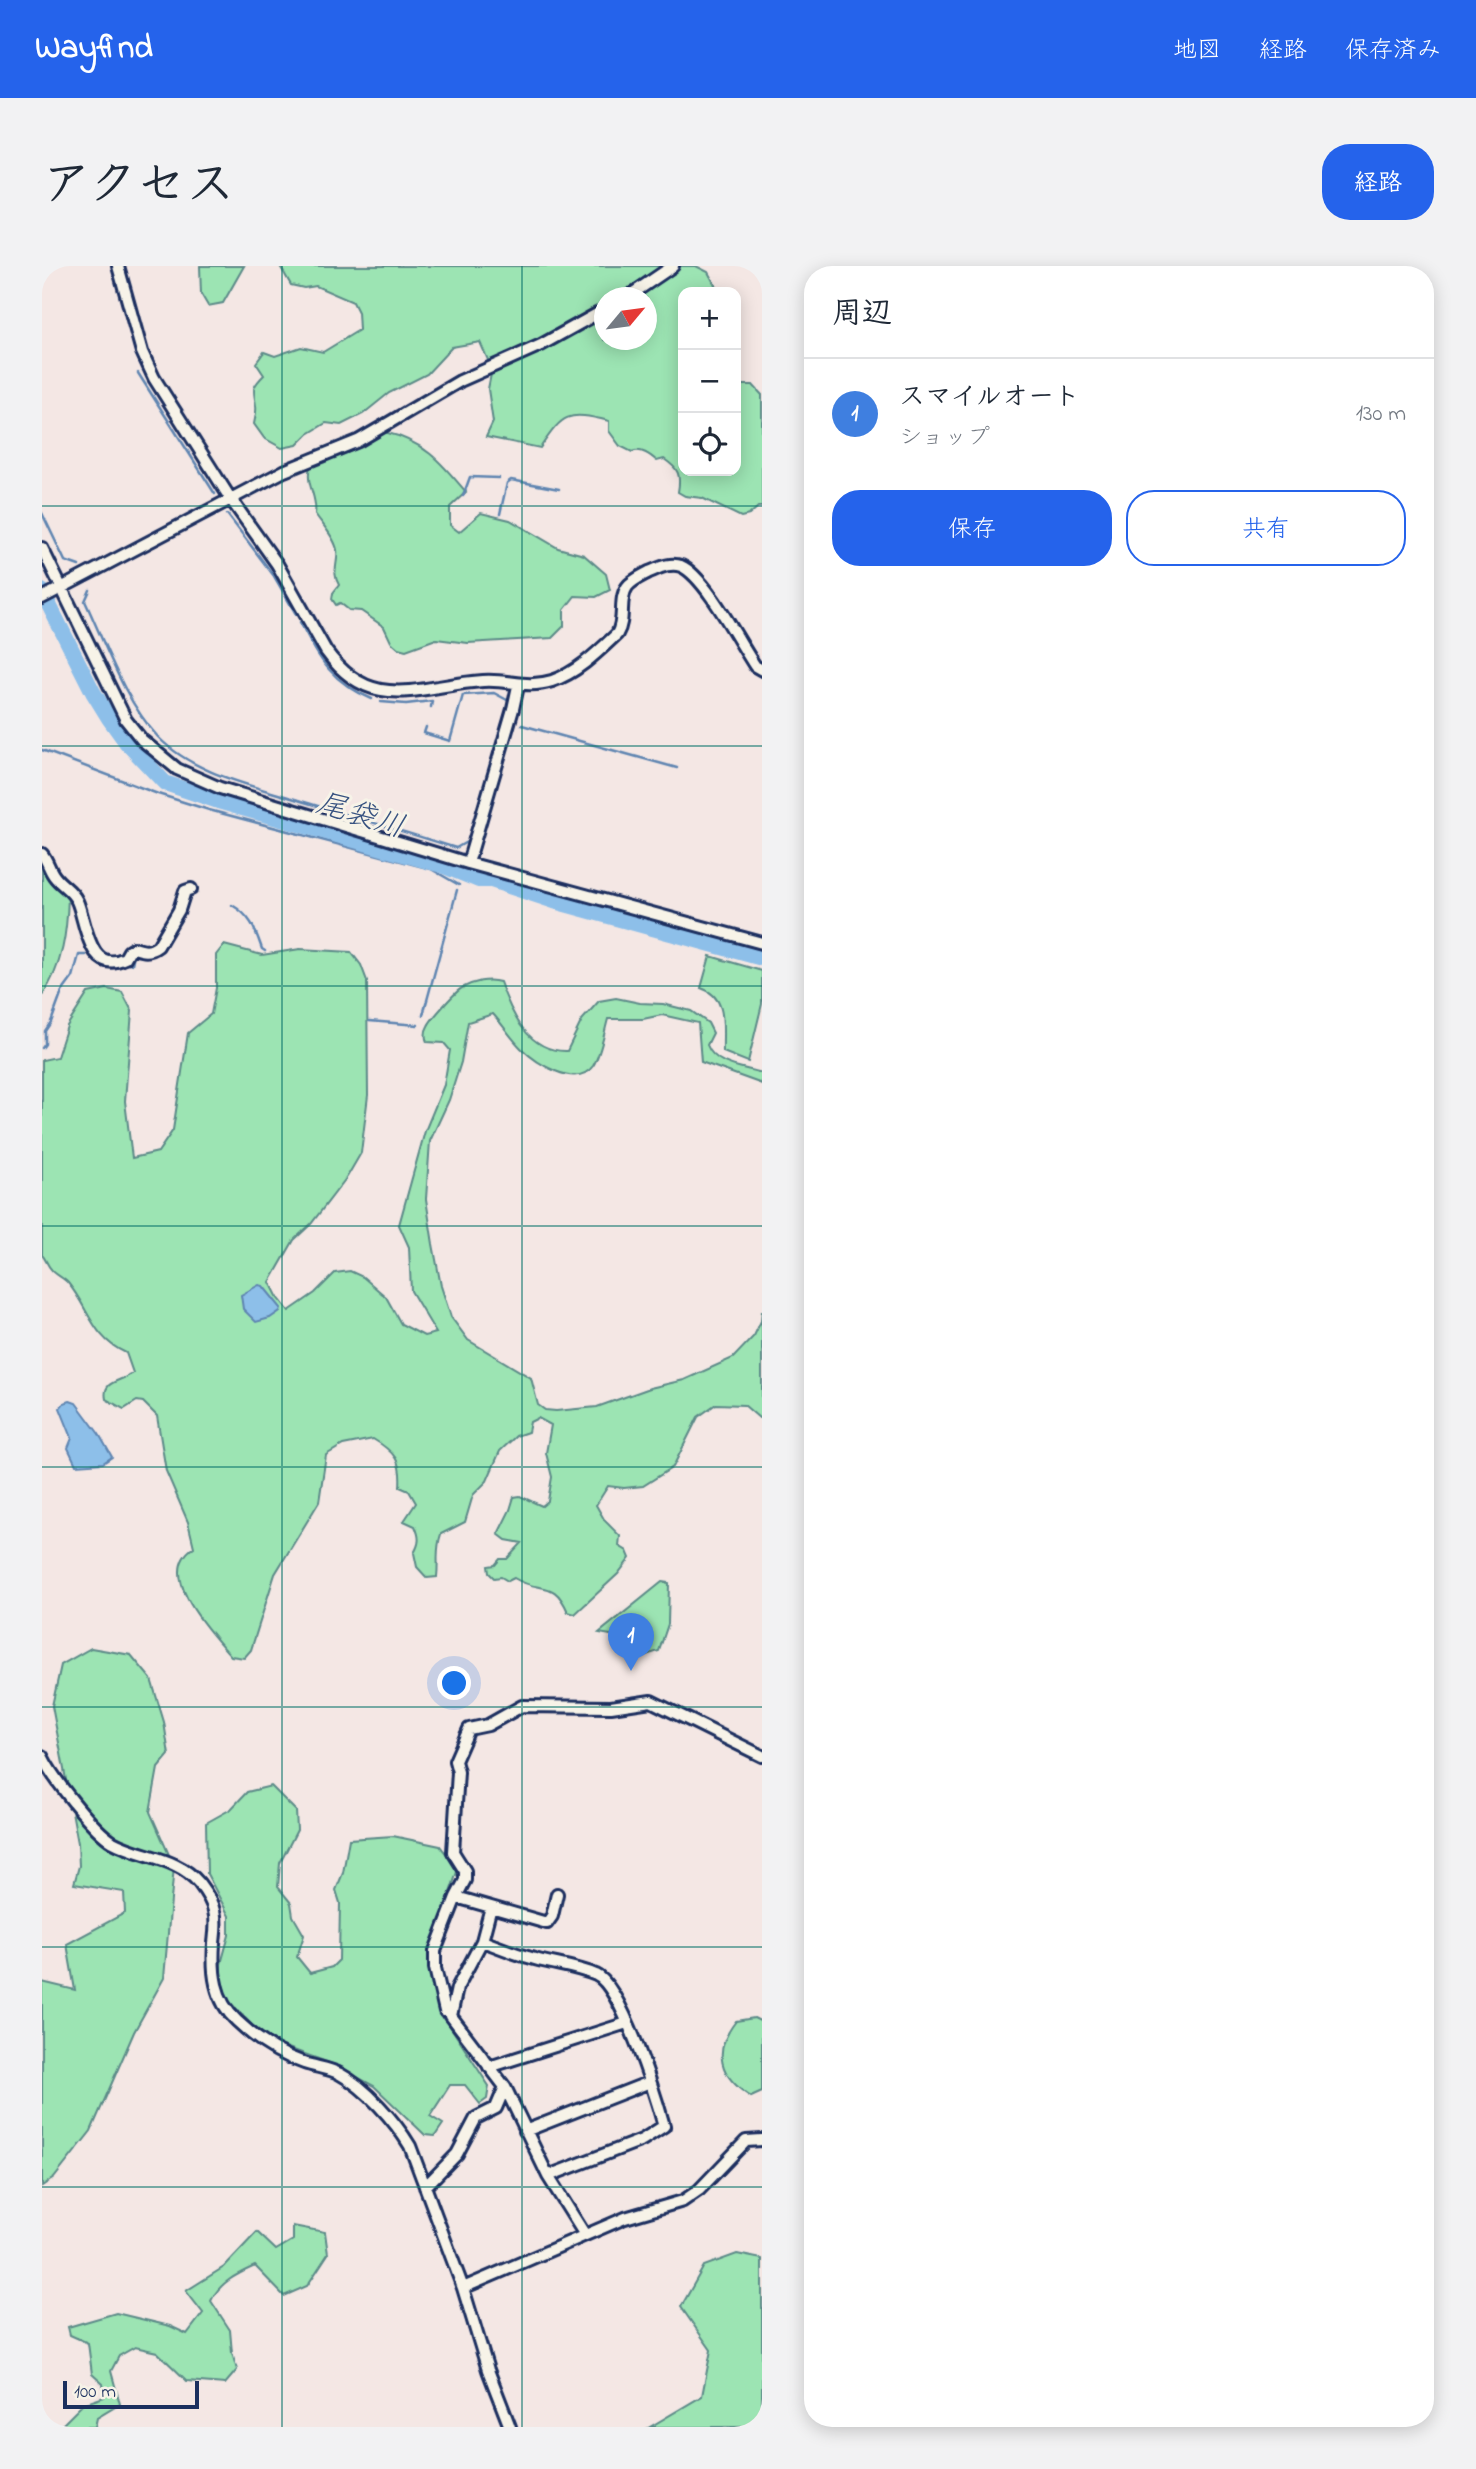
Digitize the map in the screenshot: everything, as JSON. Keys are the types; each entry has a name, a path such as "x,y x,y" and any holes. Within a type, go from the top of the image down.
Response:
{"street":[{"path":"118,266 142,352 150,370 230,498 278,564 336,664 347,673 377,689 410,693 485,681 518,685 550,681 577,668 617,634 622,627 623,595 628,585 653,570 669,565 681,566 702,585 755,666 762,670"},
{"path":"642,287 673,266"},
{"path":"52,593 284,471 358,441 460,381 541,345 594,316"},
{"path":"42,548 52,593 126,720 142,740 177,769 220,788 468,863 762,943"},
{"path":"468,863 518,685"},
{"path":"42,854 56,878 76,898 90,945 103,958 111,961 125,958 134,948 152,951 158,946 185,891 191,889"},
{"path":"452,2011 446,2011 440,1993 435,1951 465,1880 465,1871 453,1852 458,1772 455,1762 469,1729 488,1725 522,1706 611,1707 651,1701 762,1756"},
{"path":"42,1756 54,1777 92,1825 113,1842 167,1861 196,1880 214,1911 214,1980 227,2012 275,2052 339,2074 397,2124 410,2146 463,2288 488,2370 510,2427"},
{"path":"456,1896 547,1923 552,1916 557,1895"},
{"path":"491,1907 482,1941 457,1988 451,2016 505,2087 548,2176 585,2235"},
{"path":"482,1941 526,1957 596,1975 606,1982 627,2023 664,2126 642,2140 548,2176"},
{"path":"489,2067 627,2023"},
{"path":"526,2131 650,2082"},
{"path":"425,2187 457,2154 476,2118 496,2108 505,2087"},
{"path":"463,2288 625,2218 683,2201 699,2190 746,2141 762,2140"}],"green space":[{"path":"200,266 244,266 223,303 208,306 201,294"},
{"path":"280,266 696,266 708,272 716,287 678,287 678,473 664,459 657,461 645,453 632,452 620,446 609,431 609,421 584,416 561,421 540,448 486,437 493,422 488,389 492,369 480,342 452,347 427,374 389,393 363,414 341,425 326,423 308,434 297,445 282,448 264,438 254,424 254,389 264,375 256,363 264,352 275,356 301,347 323,352 359,330 358,312 353,302 316,286 304,288 291,285"},
{"path":"741,385 753,385 762,395 762,507 741,517 702,498 685,496 678,492 679,477 741,476"},
{"path":"384,432 410,441 431,454 466,492 450,507 450,525 459,532 481,513 510,520 558,548 584,555 606,574 610,590 596,597 575,596 564,610 564,626 552,638 468,643 436,639 406,650 391,642 384,627 361,611 349,610 340,603 336,605 332,599 339,585 335,572 337,550 331,536 315,514 309,479 310,467 332,454"},
{"path":"42,862 52,884 68,896 59,960 42,996"},
{"path":"224,945 262,955 300,949 351,952 361,965 367,981 368,1095 361,1153 347,1177 311,1224 294,1240 270,1282 289,1311 315,1293 335,1273 350,1271 363,1277 386,1297 401,1324 424,1336 436,1333 411,1291 409,1247 399,1225 425,1131 444,1085 450,1050 444,1043 427,1042 426,1030 438,1012 462,988 481,981 500,982 523,1028 532,1038 553,1050 567,1051 582,1020 599,1001 616,998 663,1004 691,1011 708,1023 713,1033 707,1045 716,1057 730,1065 762,1073 762,1084 701,1062 698,1023 662,1015 643,1019 608,1019 596,1061 586,1073 577,1075 556,1071 527,1054 493,1014 468,1022 461,1062 449,1100 430,1141 426,1199 441,1286 451,1317 468,1340 531,1378 538,1405 545,1410 597,1407 650,1388 684,1380 733,1358 754,1336 761,1321 762,1310 762,1418 744,1405 716,1404 698,1417 673,1467 643,1486 608,1486 596,1505 605,1521 620,1536 619,1546 627,1551 630,1558 618,1574 575,1614 568,1612 563,1601 552,1590 514,1578 508,1581 501,1577 494,1578 489,1573 488,1566 495,1565 500,1559 507,1559 522,1543 506,1540 498,1534 514,1497 520,1496 542,1506 548,1501 552,1477 546,1453 551,1425 538,1418 530,1422 528,1432 516,1436 500,1451 487,1481 473,1495 465,1522 441,1534 437,1577 427,1578 417,1567 414,1553 418,1533 415,1526 404,1521 416,1503 409,1491 400,1487 400,1470 392,1453 373,1439 343,1445 326,1455 319,1502 275,1574 251,1650 244,1658 231,1656 190,1603 180,1572 183,1558 194,1547 188,1522 166,1471 157,1416 143,1402 137,1401 124,1409 106,1399 110,1385 133,1373 126,1353 98,1331 75,1293 66,1281 53,1271 42,1255 42,1060 57,1057 67,1026 88,993 107,989 122,992 132,1011 125,1101 132,1158 158,1152 173,1130 188,1033 211,1014 216,988 216,955"},
{"path":"710,956 762,971 762,1004 748,1062 723,1052 720,1006 710,992 701,988"},
{"path":"662,1582 669,1583 668,1624 659,1651 643,1656 616,1636 599,1633"},
{"path":"91,1648 131,1655 151,1679 164,1722 169,1755 158,1768 150,1812 174,1866 164,1978 134,2032 91,2131 54,2178 42,2186 42,1982 75,1990 67,1944 125,1913 124,1892 74,1884 79,1866 78,1843 52,1706 61,1665"},
{"path":"271,1786 296,1811 297,1830 280,1863 278,1887 291,1903 293,1916 304,1935 297,1957 310,1973 332,1967 339,1960 340,1903 336,1890 343,1873 349,1839 393,1836 440,1846 458,1869 429,1954 442,2014 489,2086 487,2099 480,2104 465,2085 450,2085 430,2116 443,2124 435,2136 425,2135 374,2086 335,2065 277,2044 252,2025 227,1999 221,1978 221,1964 229,1935 229,1916 207,1874 206,1823 231,1809 247,1792"},
{"path":"754,2018 762,2022 762,2092 751,2097 732,2081 726,2072 722,2053 728,2032 736,2021"},
{"path":"293,2226 325,2232 328,2254 307,2286 284,2296 255,2266 224,2284 211,2301 230,2330 237,2370 225,2384 187,2381 157,2352 135,2347 119,2356 111,2371 120,2404 97,2418 95,2427 66,2427 63,2424 83,2404 104,2397 103,2384 92,2374 88,2343 70,2335 68,2327 116,2313 170,2326 187,2334 203,2313 186,2291 224,2267 257,2232 276,2250 293,2240"},
{"path":"737,2254 762,2259 762,2427 650,2427 702,2396 711,2350 681,2307 704,2266"}],"water":[{"path":"259,1285 263,1286 281,1308 270,1318 256,1322 243,1309 241,1295"},
{"path":"70,1401 76,1403 112,1457 103,1463 76,1465 68,1448 72,1438 60,1408"}],"waterway":[{"path":"138,373 215,494"},
{"path":"463,496 470,477 499,478"},
{"path":"500,514 507,483 511,480 559,489"},
{"path":"42,513 65,561 79,566"},
{"path":"227,514 274,576 296,614"},
{"path":"90,590 85,601 125,690 146,722 172,750 224,777 456,848 470,840"},
{"name":"尾袋川","path":"42,591 109,718 127,743 165,783 218,801 442,865 479,880 491,880 554,901 762,958"},
{"path":"300,622 321,659 336,677 372,699"},
{"path":"426,727 424,733 450,741 463,695 494,693 509,701 495,751"},
{"path":"381,702 406,704 432,701 431,707"},
{"path":"522,725 677,768"},
{"path":"42,750 158,794 209,810 431,869 459,885"},
{"name":"尾袋川","path":"460,878 462,871"},
{"path":"423,1015 457,890"},
{"path":"232,905 248,918 265,951"},
{"path":"118,965 132,964 134,954"},
{"path":"42,1048 45,1044 45,1031 62,992 73,977 79,955 86,955"},
{"path":"95,961 102,966 108,965"},
{"path":"369,1021 418,1025"}],"place":[{"name":"スマイルオート","path":"631,1671"}]}
